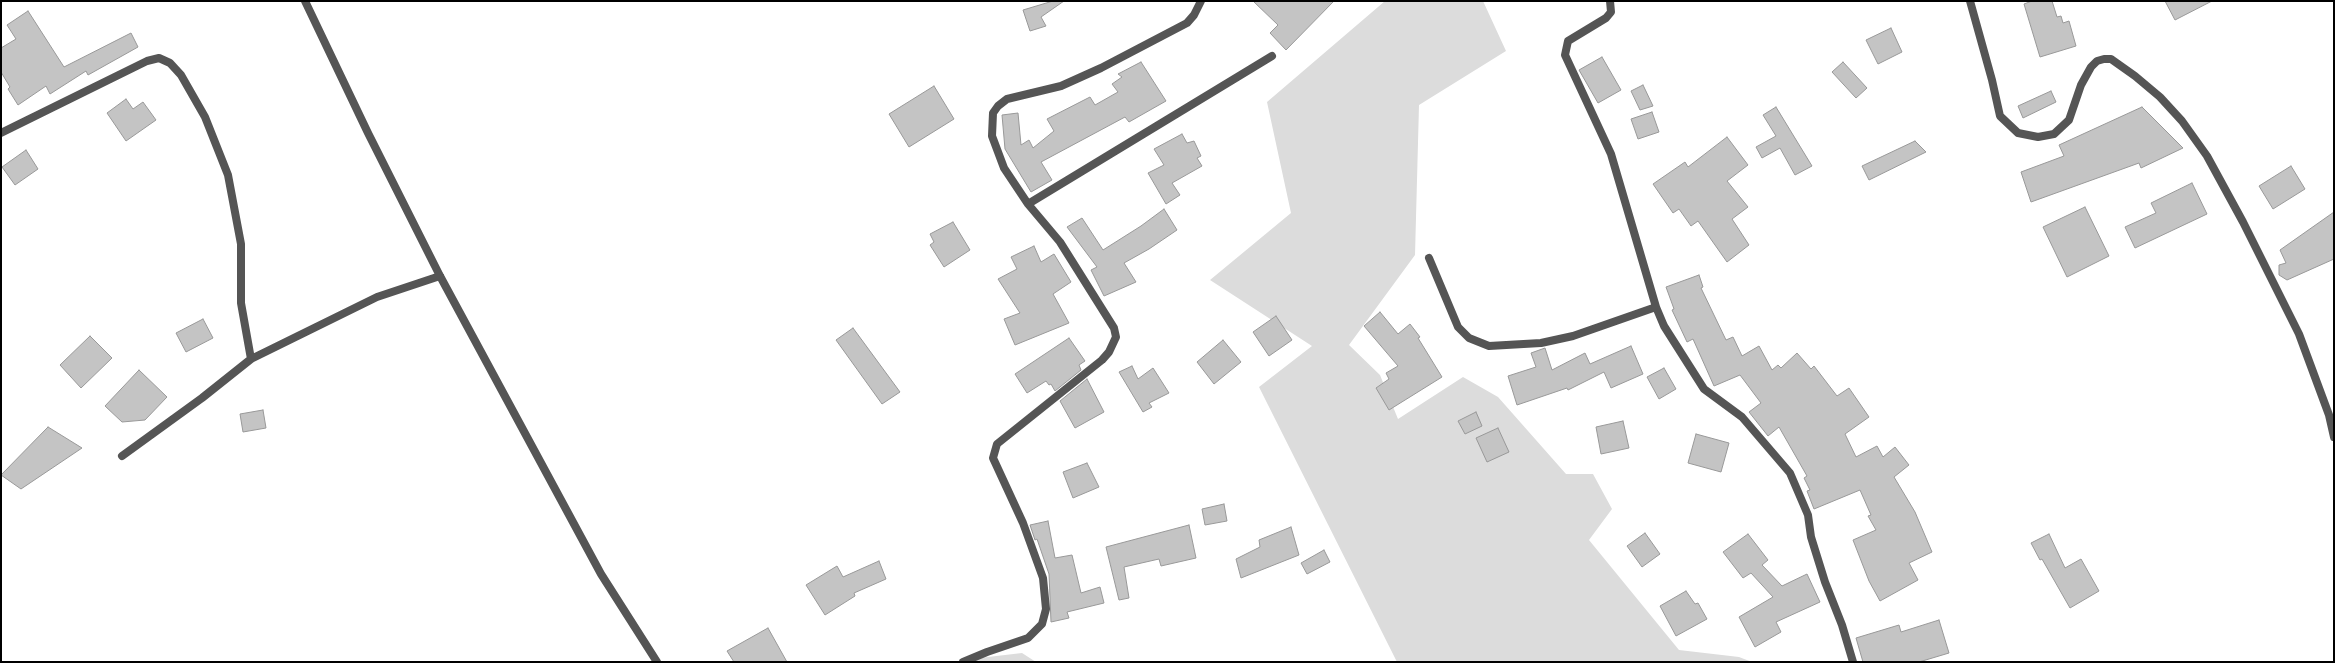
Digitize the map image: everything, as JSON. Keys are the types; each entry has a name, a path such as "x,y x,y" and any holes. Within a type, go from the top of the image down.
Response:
{"street":[{"path":"305,1 368,133 440,276 601,574 657,662"},
{"path":"963,662 1028,638 1042,624 1046,609 1043,578 1020,516 993,458 997,444 1102,360 1110,352 1116,337 1114,328 1060,242 1028,204 1004,168 992,136 993,113 998,106 1007,99 1061,86 1101,68 1187,23 1194,14 1200,1"},
{"path":"1610,1 1611,12 1606,18 1568,41 1565,55 1610,154 1656,307 1664,326 1704,389 1742,418 1790,473 1808,515 1812,537 1825,582 1842,625 1853,662"},
{"path":"1970,1 1992,80 2000,116 2018,132 2038,137 2054,134 2069,120 2081,85 2091,67 2097,61 2104,59 2111,59 2135,76 2160,97 2182,121 2208,156 2244,222 2299,334 2329,415 2334,437"},
{"path":"1028,204 1272,56"},
{"path":"1,133 147,61 159,58 170,63 181,75 205,117 228,175 236,210 240,244 241,303 251,359"},
{"path":"1429,258 1458,327 1469,338 1489,346 1541,343 1567,337 1656,307"},
{"path":"122,456 202,398 251,359 378,297 440,276"}],"shaded area":[{"path":"1385,1 1483,1 1506,51 1419,105 1415,255 1349,345 1380,375 1398,419 1463,377 1498,397 1566,474 1593,474 1612,509 1589,540 1679,650 1739,657 1752,662 1397,662 1259,387 1312,346 1210,280 1291,213 1267,102"},
{"path":"1022,653 1036,662 963,662 971,659"}],"building":[{"path":"1053,1 1064,1 1041,17 1046,26 1030,31 1023,10"},
{"path":"1253,1 1334,1 1286,50 1270,33 1278,25"},
{"path":"2032,1 2052,1 2057,17 2061,16 2063,23 2069,21 2076,46 2040,57 2024,4"},
{"path":"2165,1 2212,1 2175,20"},
{"path":"28,11 64,67 131,33 138,47 88,75 86,71 50,94 46,86 18,105 8,89 10,87 1,72 1,48 16,39 7,25"},
{"path":"1891,28 1902,52 1878,64 1866,40"},
{"path":"1602,57 1621,90 1598,103 1579,70"},
{"path":"1141,62 1166,101 1129,122 1125,117 1041,162 1052,180 1031,192 1005,149 1002,115 1018,113 1021,145 1029,140 1033,148 1054,131 1047,119 1090,97 1095,105 1118,92 1112,84 1122,77 1118,74"},
{"path":"1843,62 1867,88 1856,98 1832,72"},
{"path":"1643,85 1653,106 1640,110 1631,91"},
{"path":"934,86 954,119 909,147 889,114"},
{"path":"2051,91 2056,102 2023,118 2018,106"},
{"path":"126,99 133,109 143,102 156,120 126,141 107,113"},
{"path":"1776,107 1812,166 1795,175 1780,148 1762,158 1756,147 1776,136 1763,115"},
{"path":"2142,107 2183,148 2141,168 2139,163 2031,202 2021,172 2064,156 2059,145"},
{"path":"1652,112 1659,132 1638,139 1631,119"},
{"path":"1182,134 1187,143 1194,141 1201,156 1197,158 1202,166 1172,183 1180,195 1166,204 1148,173 1164,165 1154,149"},
{"path":"1727,137 1748,165 1727,181 1748,207 1732,219 1749,245 1727,262 1698,221 1691,226 1679,209 1673,213 1653,184 1685,162 1688,167"},
{"path":"1915,141 1926,152 1869,180 1862,166"},
{"path":"26,150 38,169 15,185 2,167"},
{"path":"2291,166 2305,189 2273,209 2259,186"},
{"path":"2192,183 2207,214 2135,248 2125,227 2156,213 2151,203"},
{"path":"2085,207 2109,256 2067,277 2043,227"},
{"path":"1164,209 1177,230 1149,249 1124,263 1136,282 1104,296 1091,270 1097,267 1067,227 1082,218 1103,250 1141,226"},
{"path":"2334,212 2334,259 2287,280 2279,275 2279,265 2286,263 2280,250"},
{"path":"953,222 970,250 944,267 930,245 934,242 930,234"},
{"path":"1034,246 1041,262 1054,254 1071,282 1053,294 1069,323 1015,345 1004,319 1020,313 998,279 1017,269 1011,257"},
{"path":"1699,275 1703,287 1701,288 1726,340 1733,337 1742,356 1759,346 1772,370 1778,365 1781,368 1797,353 1811,369 1814,366 1837,396 1849,388 1869,417 1845,434 1856,457 1877,446 1883,457 1895,447 1909,465 1894,477 1915,512 1932,552 1909,563 1918,580 1880,601 1869,581 1853,540 1876,530 1868,516 1871,515 1860,490 1814,509 1807,491 1810,490 1804,478 1807,476 1779,427 1768,436 1749,412 1761,403 1740,375 1714,386 1693,339 1687,342 1672,310 1674,309 1666,287"},
{"path":"1380,312 1398,334 1410,324 1420,337 1418,338 1442,377 1389,410 1376,388 1389,379 1386,373 1398,366 1364,326"},
{"path":"1276,316 1292,340 1269,356 1253,332"},
{"path":"203,319 213,338 186,352 176,333"},
{"path":"853,328 900,392 882,404 836,340"},
{"path":"90,336 112,358 81,388 60,365"},
{"path":"1069,338 1085,361 1079,365 1081,370 1055,391 1051,384 1049,385 1046,381 1027,393 1015,374"},
{"path":"1223,340 1241,362 1214,384 1197,362"},
{"path":"1631,346 1643,374 1611,388 1604,372 1568,390 1567,388 1517,405 1508,376 1536,367 1531,353 1545,348 1552,370 1585,353 1590,364"},
{"path":"1132,366 1138,379 1153,368 1169,393 1149,403 1152,407 1143,412 1119,372"},
{"path":"1664,368 1676,389 1659,399 1647,377"},
{"path":"139,370 167,397 145,420 122,422 105,406"},
{"path":"1087,379 1104,412 1075,428 1060,401"},
{"path":"263,410 266,428 243,432 240,414"},
{"path":"1476,412 1482,426 1465,434 1458,421"},
{"path":"1623,421 1629,448 1601,454 1596,427"},
{"path":"48,427 82,448 21,489 1,475"},
{"path":"1498,428 1509,452 1487,462 1476,438"},
{"path":"1696,434 1729,443 1721,472 1688,463"},
{"path":"1087,463 1099,487 1073,498 1063,472"},
{"path":"1224,504 1227,521 1205,525 1202,509"},
{"path":"1048,521 1055,558 1072,555 1081,593 1100,587 1104,603 1067,612 1069,618 1051,622 1049,574 1037,539 1035,540 1030,525"},
{"path":"1189,525 1196,558 1161,566 1159,559 1124,567 1129,598 1119,600 1106,547"},
{"path":"1291,527 1299,555 1241,578 1236,559 1260,547 1259,540"},
{"path":"1645,533 1660,554 1642,567 1627,546"},
{"path":"1748,534 1768,560 1762,565 1782,586 1807,574 1820,602 1776,622 1781,632 1755,647 1739,617 1773,597 1751,573 1743,578 1723,552"},
{"path":"2049,534 2065,568 2081,559 2099,591 2070,608 2042,559 2040,560 2031,543"},
{"path":"1324,550 1330,562 1307,574 1301,563"},
{"path":"879,561 886,579 854,593 855,596 825,615 806,585 837,566 843,577"},
{"path":"1686,591 1695,604 1698,603 1707,619 1676,636 1660,606"},
{"path":"1939,620 1949,653 1919,662 1863,662 1856,638 1899,625 1901,632"},
{"path":"768,628 787,662 734,662 727,651"}]}
